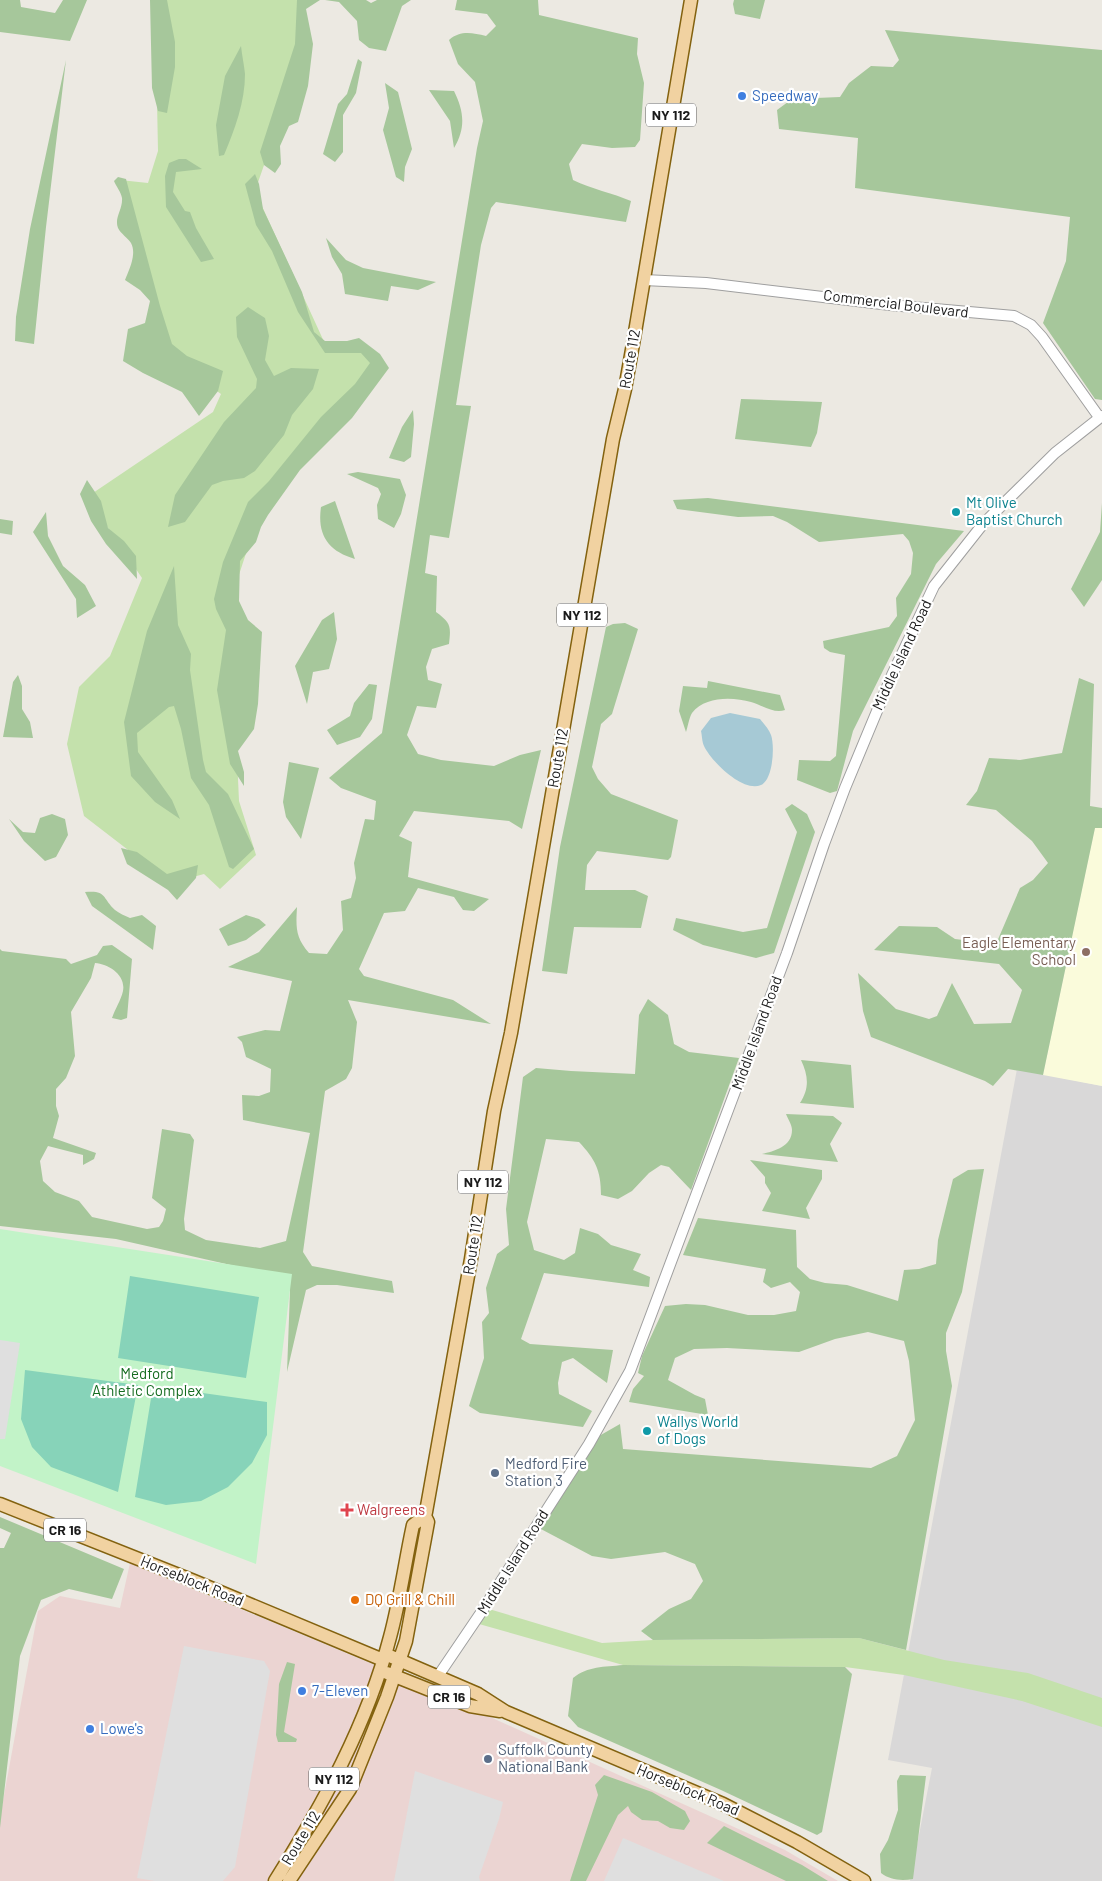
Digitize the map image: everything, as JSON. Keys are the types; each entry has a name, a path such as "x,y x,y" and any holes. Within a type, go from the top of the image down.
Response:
{"main road":[{"name":"Route 112","path":"288,1881 350,1789 406,1641 428,1522 425,1516 471,1259 494,1111 512,1024 611,446 625,389 691,0"},
{"name":"Horseblock Road","path":"0,1504 194,1581 382,1662 394,1676 470,1706 506,1712"},
{"name":"Route 112","path":"276,1881 317,1813 354,1741 390,1637 413,1525 425,1516"},
{"name":"Horseblock Road","path":"382,1662 399,1661 438,1676 478,1694 506,1712 723,1804 796,1842 864,1881"}],"street":[{"name":"Commercial Boulevard","path":"644,280 706,283 898,306 1014,316 1031,325 1042,337 1101,417"},
{"name":"Middle Island Road","path":"438,1676 480,1614 588,1444 630,1371 787,953 848,779 889,683 934,586 983,524 1055,453 1101,417"}],"shaded area":[{"path":"0,0 20,0 21,7 55,13 63,0 87,0 70,41 0,32"},
{"path":"150,0 167,0 175,42 175,67 167,113 158,111 152,88"},
{"path":"297,0 320,0 306,9 313,44 308,86 298,122 289,126 280,146 281,164 275,173 264,165 260,152 295,44"},
{"path":"325,0 366,0 371,3 377,0 411,0 402,6 386,51 369,48 359,40 357,21 339,2"},
{"path":"457,0 538,0 539,15 638,38 637,54 644,83 640,140 635,147 612,148 582,144 569,164 573,180 631,201 626,222 496,202 491,208 481,245 456,405 471,406 449,538 430,535 425,573 437,576 436,612 449,625 449,644 432,649 426,667 428,680 442,684 436,708 417,706 407,735 418,754 441,760 494,766 520,755 541,750 522,829 509,821 414,811 399,836 412,842 408,877 489,899 474,911 463,910 454,897 418,888 405,911 384,913 359,969 364,976 453,1000 491,1024 348,1000 357,1022 352,1068 346,1079 325,1091 303,1252 312,1266 392,1281 394,1293 337,1285 317,1285 306,1290 287,1372 290,1291 279,1276 116,1239 0,1226 0,949 2,951 66,959 71,964 97,955 103,946 112,945 132,959 127,1018 121,1020 112,1018 123,991 122,980 111,968 95,963 91,978 71,1012 75,1056 66,1078 56,1089 56,1106 59,1116 53,1138 96,1153 94,1159 83,1165 83,1155 48,1146 40,1161 43,1181 55,1192 79,1201 92,1217 147,1229 159,1227 163,1221 166,1209 152,1198 162,1129 190,1134 194,1140 184,1219 185,1230 206,1240 260,1248 286,1241 310,1133 243,1120 242,1095 259,1096 270,1092 271,1069 246,1057 242,1042 237,1037 265,1030 280,1031 292,981 228,967 259,952 297,907 297,932 304,947 309,953 327,954 343,930 341,901 351,898 356,878 354,863 365,819 374,820 376,801 341,788 329,778 382,733 477,148 483,121 475,82 458,64 449,40 458,35 471,33 486,36 496,26 487,14 455,10"},
{"path":"734,0 765,0 760,19 735,14"},
{"path":"885,30 1102,50 1102,400 1095,399 1043,323 1066,261 1070,217 855,188 858,138 779,129 777,110 792,99 840,97 849,83 871,66 893,67 899,60"},
{"path":"241,46 245,84 241,105 224,155 219,156 216,125 225,76"},
{"path":"358,59 362,62 356,93 343,115 343,152 335,162 323,154 338,104 347,94"},
{"path":"66,60 34,344 15,341 16,317 30,229"},
{"path":"385,83 398,92 412,149 405,167 404,182 396,177 383,130 389,108"},
{"path":"429,90 454,91 462,113 462,126 454,148 450,121"},
{"path":"179,159 186,159 202,169 176,172 173,192 185,211 190,212 196,228 214,259 201,262 166,207 165,176 169,163"},
{"path":"255,174 259,184 263,209 302,292 314,332 325,341 347,341 359,338 380,354 389,368 352,418 300,470 268,515 261,527 256,542 240,561 239,601 248,620 262,632 258,704 254,729 238,751 244,772 244,786 230,764 217,690 226,630 216,609 214,599 223,562 248,502 269,481 321,417 355,384 370,363 361,353 325,353 298,312 272,251 256,225 245,184"},
{"path":"118,177 126,179 172,344 187,356 223,371 218,391 199,416 182,392 123,361 128,329 145,323 150,301 140,290 125,280 132,262 133,247 119,230 117,224 122,202 121,194 114,181"},
{"path":"326,238 346,260 363,268 436,282 418,290 391,286 388,301 345,294 342,274 332,257"},
{"path":"248,307 265,318 269,336 265,360 274,376 291,368 319,369 313,389 292,415 284,435 255,471 244,478 223,481 212,485 185,522 168,527 175,495 224,422 256,388 257,379 237,337 236,317"},
{"path":"741,399 822,402 817,433 811,447 735,439"},
{"path":"413,410 414,424 411,457 404,462 389,458 402,427"},
{"path":"358,472 400,479 406,495 401,514 394,528 378,519 377,505 381,494 378,488 347,474"},
{"path":"87,480 101,501 108,528 124,541 136,556 137,579 106,544 91,521 80,494"},
{"path":"708,498 964,531 936,564 853,731 837,791 830,793 797,780 799,760 830,761 836,756 845,655 830,652 824,648 823,641 889,627 897,616 896,598 911,574 913,553 909,541 903,534 819,542 787,522 773,516 738,517 677,509 673,500"},
{"path":"335,501 355,559 346,556 331,546 323,534 320,517 321,507"},
{"path":"1102,503 1102,580 1084,607 1071,589 1100,532"},
{"path":"46,512 48,536 63,566 85,585 96,606 77,618 76,599 33,532"},
{"path":"0,519 13,521 12,535 0,533"},
{"path":"174,566 178,625 191,654 190,670 206,772 228,794 254,849 233,869 229,867 209,805 191,778 181,729 174,706 169,707 137,733 138,752 172,800 180,819 155,802 131,776 124,722 147,631"},
{"path":"334,612 337,639 329,669 313,672 307,704 295,666 322,620"},
{"path":"625,623 638,629 612,714 601,724 592,767 598,779 611,794 678,820 671,857 668,860 597,851 587,865 585,890 635,890 648,896 641,928 574,927 567,974 542,971 560,847 606,627"},
{"path":"18,675 22,686 22,709 30,722 33,738 3,737 13,682"},
{"path":"1079,678 1094,684 1090,806 1102,808 1102,828 1095,828 1043,1075 1008,1069 993,1086 985,1081 871,1037 863,1011 858,973 896,1009 929,1019 937,1016 952,983 974,1024 1011,1023 1022,990 999,964 874,950 899,926 937,927 955,939 996,944 1020,888 1033,880 1048,863 1032,841 996,810 966,805 977,791 989,758 1020,760 1062,753"},
{"path":"708,681 780,695 785,710 772,710 751,702 736,699 720,699 704,703 698,707 692,713 686,732 679,711 683,686 707,688"},
{"path":"369,684 377,685 372,719 360,737 337,745 327,730 350,716 354,703"},
{"path":"289,762 319,768 301,839 286,817 283,802"},
{"path":"792,804 807,814 815,832 774,953 756,958 703,945 673,930 676,918 743,932 767,928 797,832 785,809"},
{"path":"52,814 65,819 68,835 56,857 45,861 24,841 9,819 23,832 35,833 40,818"},
{"name":"Eagle Elementary School","path":"1095,827 1102,828 1102,1086 1043,1075"},
{"path":"121,848 137,852 167,874 198,865 196,878 177,900 168,890 127,864"},
{"path":"85,892 97,892 120,913 130,918 142,915 156,926 153,950 92,906"},
{"path":"246,915 259,919 266,925 246,940 228,946 219,929"},
{"path":"648,999 668,1015 674,1044 689,1052 739,1058 691,1190 669,1167 661,1165 649,1173 632,1191 618,1199 601,1195 600,1179 596,1166 579,1142 546,1139 527,1222 534,1250 564,1260 575,1253 580,1228 598,1234 611,1245 641,1254 633,1270 650,1277 649,1287 544,1273 521,1339 530,1344 613,1350 607,1383 573,1358 562,1362 558,1383 559,1394 592,1411 583,1427 480,1413 469,1406 484,1358 482,1322 489,1313 486,1288 497,1254 509,1245 506,1209 523,1077 536,1068 635,1074 639,1015"},
{"path":"801,1060 851,1065 854,1108 800,1103 807,1087 805,1071"},
{"path":"1017,1069 1102,1086 1102,1881 910,1881 932,1768 888,1760"},
{"path":"786,1114 833,1116 842,1123 830,1144 838,1162 762,1154 782,1147 789,1140 792,1128"},
{"path":"750,1160 822,1170 822,1179 806,1208 810,1219 762,1211 771,1193 765,1183 765,1177"},
{"path":"984,1169 962,1292 946,1333 946,1351 952,1386 906,1650 859,1638 653,1640 641,1631 669,1609 691,1599 703,1581 695,1564 665,1552 611,1559 592,1556 539,1528 599,1436 620,1424 623,1449 871,1468 897,1456 915,1420 909,1361 904,1341 868,1332 835,1339 799,1352 727,1348 694,1349 675,1358 668,1380 705,1399 708,1415 629,1402 633,1389 644,1376 638,1373 642,1356 665,1306 705,1305 748,1315 774,1315 796,1311 800,1292 790,1282 771,1288 763,1282 766,1269 683,1255 698,1218 796,1230 797,1267 810,1279 825,1283 847,1285 898,1301 904,1270 919,1269 936,1264 938,1240 953,1179 968,1170"},
{"path":"0,1340 20,1343 5,1439 0,1439"},
{"path":"0,1517 124,1569 112,1599 69,1589 41,1600 20,1656 0,1828 0,1548 4,1548 11,1533 0,1528"},
{"path":"130,1563 375,1665 785,1850 838,1881 0,1881 0,1817 38,1611 60,1596 120,1608"},
{"path":"184,1646 264,1661 270,1671 235,1867 223,1881 155,1881 137,1878"},
{"path":"287,1662 295,1664 284,1732 297,1739 296,1742 278,1742 276,1735 279,1684"},
{"path":"623,1665 845,1667 852,1674 822,1832 817,1835 578,1727 568,1716 573,1678 590,1669"},
{"path":"415,1771 503,1802 479,1877 480,1881 394,1881"},
{"path":"604,1775 652,1792 685,1811 690,1821 684,1830 670,1828 658,1821 642,1820 631,1812 628,1806 618,1815 586,1881 570,1881 598,1795 595,1785"},
{"path":"900,1775 926,1776 913,1879 904,1880 892,1879 881,1873 880,1854 888,1840 898,1810 897,1781"},
{"path":"724,1826 802,1865 828,1881 786,1881 707,1843"},
{"path":"623,1838 724,1881 604,1881"}],"green space":[{"path":"155,0 300,0 304,50 255,191 326,346 362,346 377,367 258,517 230,602 239,801 256,855 220,889 204,874 171,883 84,816 67,744 79,687 110,656 142,578 87,497 213,412 221,394 164,353 120,180 148,183 158,151"},
{"name":"Medford Athletic Complex","path":"0,1229 292,1274 256,1564 0,1466"},
{"path":"130,1276 259,1297 246,1378 118,1358"},
{"path":"25,1370 138,1385 118,1492 51,1467 32,1447 21,1419"},
{"path":"153,1386 267,1402 267,1435 252,1463 228,1487 201,1501 166,1505 135,1497"},
{"path":"489,1609 602,1643 653,1640 859,1638 944,1660 1028,1673 1102,1698 1102,1727 1022,1701 904,1675 845,1667 623,1665 479,1624"}],"water":[{"path":"730,713 760,719 770,733 773,747 772,762 768,777 761,785 745,784 728,774 713,760 704,746 701,731 711,718"}],"place":[{"name":"Speedway","path":"742,96"},
{"name":"Mt Olive Baptist Church","path":"956,512"},
{"name":"Eagle Elementary School","path":"1086,952"},
{"name":"Wallys World of Dogs","path":"647,1431"},
{"name":"Medford Fire Station 3","path":"495,1473"},
{"name":"Walgreens","path":"347,1510"},
{"name":"DQ Grill & Chill","path":"355,1600"},
{"name":"7-Eleven","path":"302,1691"},
{"name":"Lowe's","path":"90,1729"},
{"name":"Suffolk County National Bank","path":"488,1759"}]}
